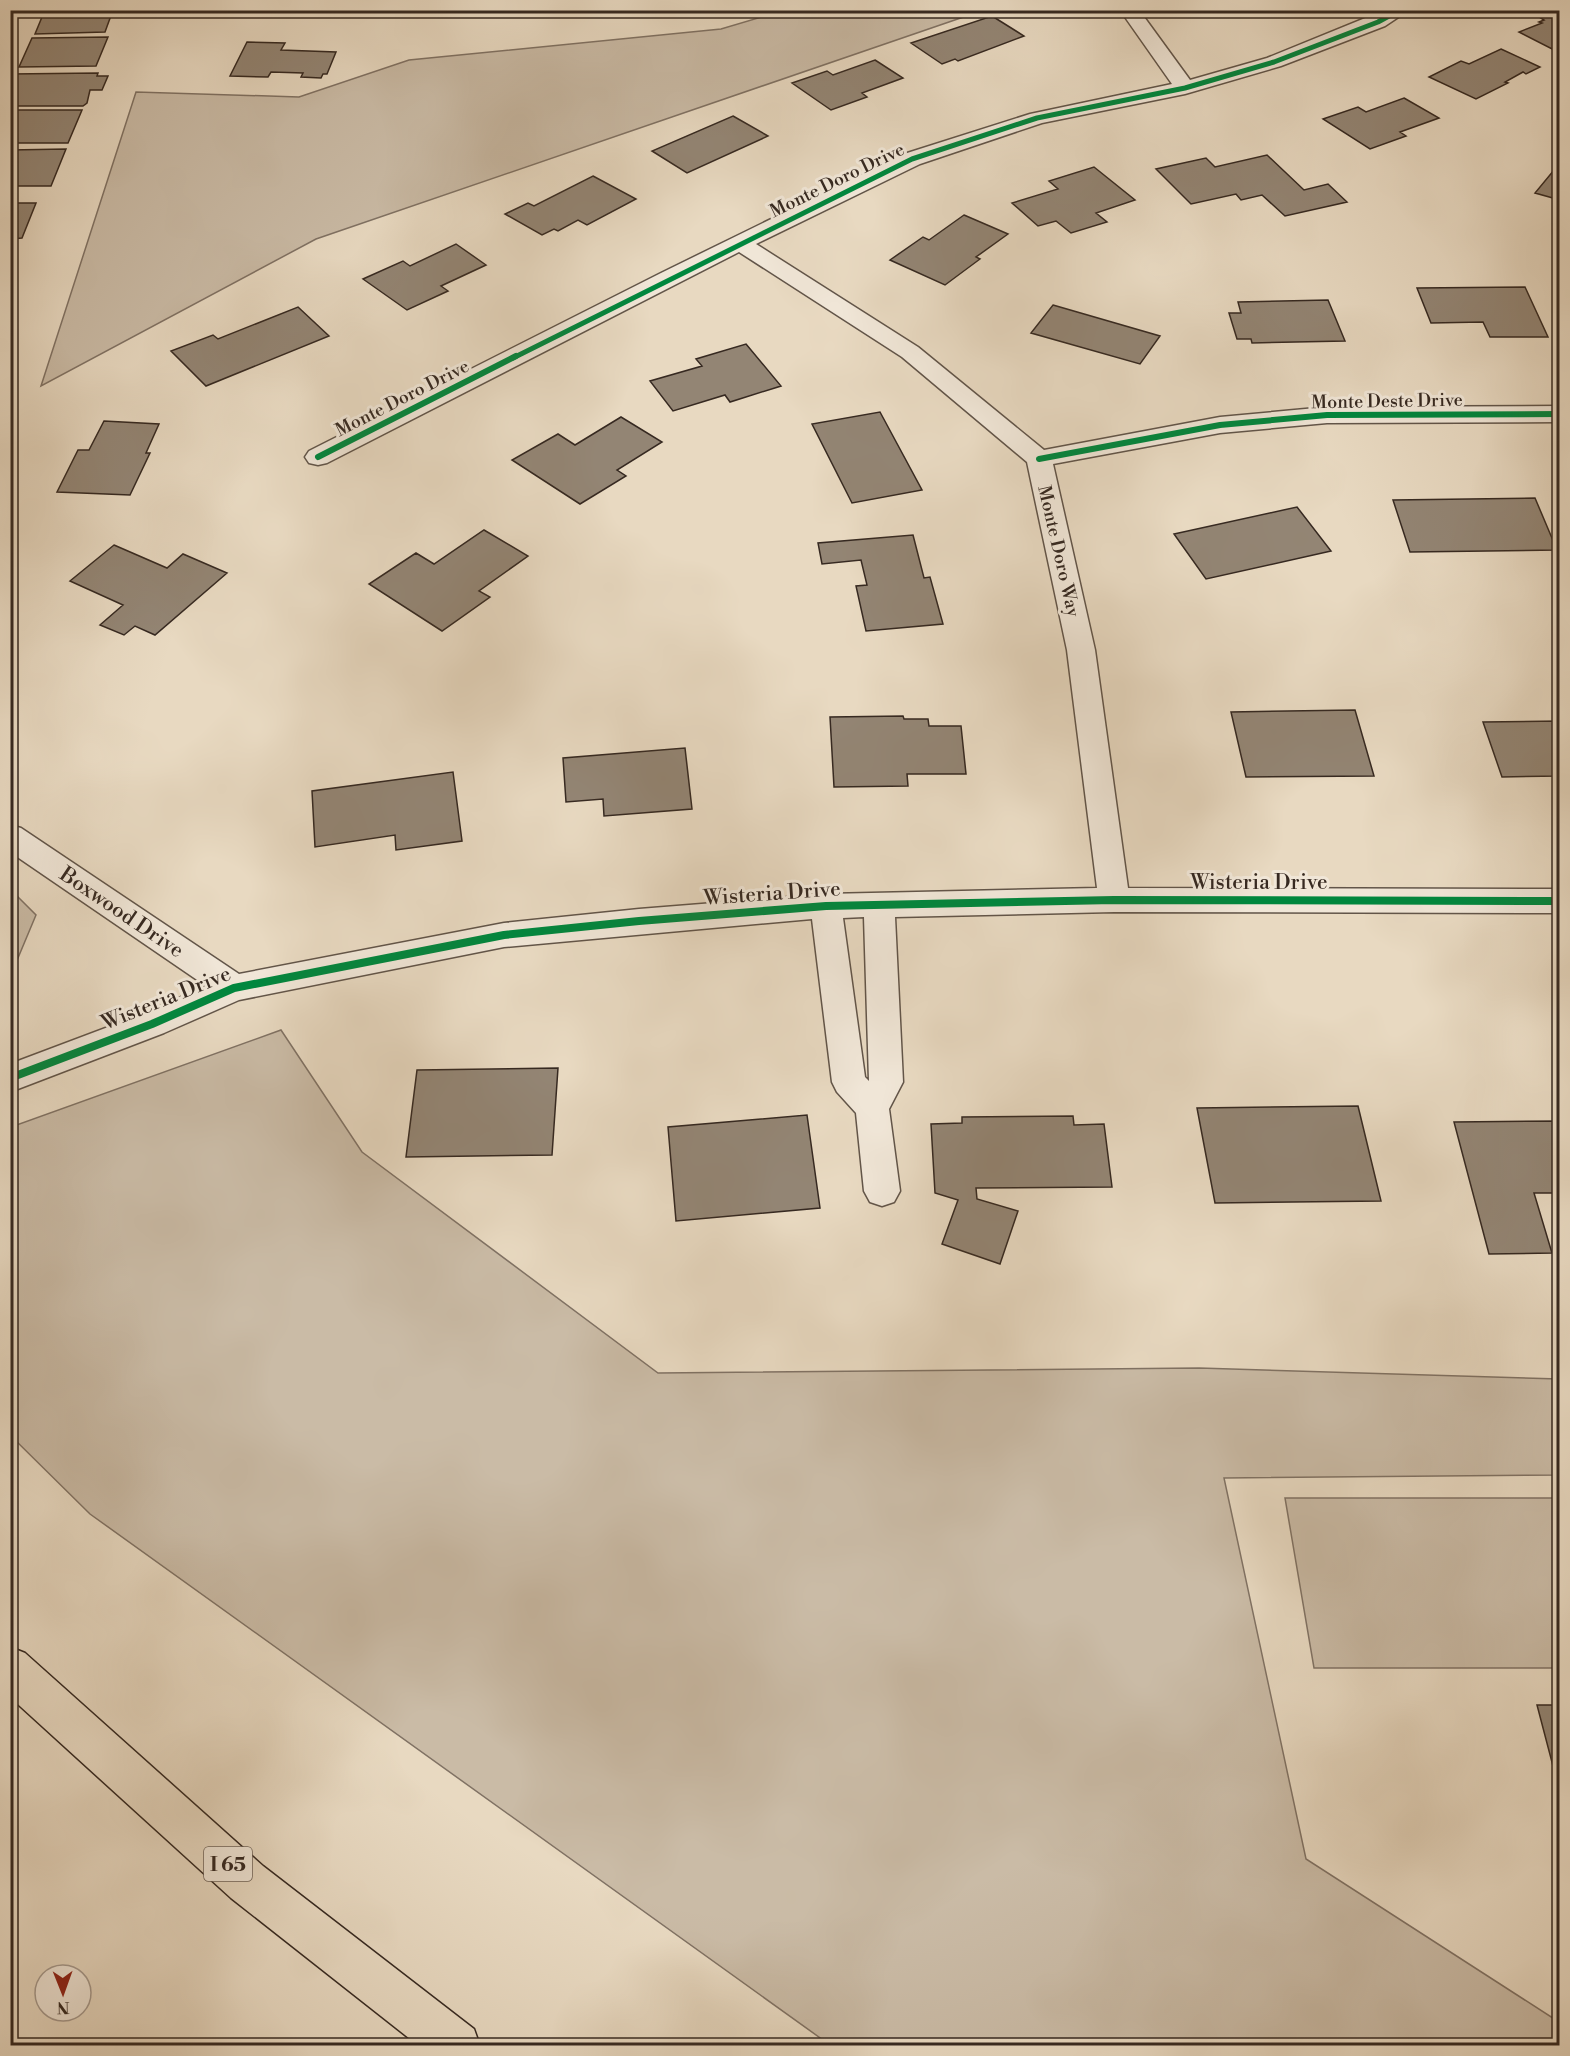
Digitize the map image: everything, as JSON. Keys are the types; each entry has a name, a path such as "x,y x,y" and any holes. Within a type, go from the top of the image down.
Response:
{"highway":[{"name":"I 65","path":"10,1668 247,1882 457,2046"}],"street":[{"path":"1129,10 1185,88"},
{"name":"Monte Doro Drive","path":"318,458 669,278 912,159 1037,118 1185,88 1274,62 1378,22 1400,10"},
{"name":"Monte Doro Way","path":"741,244 910,352 1039,459 1082,650 1114,900"},
{"name":"Monte Deste Drive","path":"1039,459 1220,425 1327,416 1560,414"},
{"name":"Boxwood Drive","path":"10,836 234,988"},
{"name":"Wisteria Drive","path":"10,1078 152,1024 234,988 504,935 639,921 825,906 879,904 1114,900 1560,901"},
{"path":"872,1108 886,1082 879,904"},
{"path":"825,906 849,1082 872,1108 882,1191"}],"shaded area":[{"path":"785,10 981,11 316,239 41,386 136,92 299,97 409,60 721,29"},
{"path":"10,889 36,915 15,965 11,966"},
{"path":"281,1030 362,1152 658,1373 1199,1368 1559,1379 1559,1475 1224,1478 1306,1859 1559,2022 1559,2045 830,2045 90,1514 11,1436 11,1127"},
{"path":"1285,1498 1559,1498 1559,1668 1314,1668"}],"building":[{"path":"52,10 113,10 105,32 35,34 42,17 49,17"},
{"path":"452,10 554,10 505,13 504,16 451,16"},
{"path":"685,10 724,10 724,14 685,15"},
{"path":"1560,10 1560,53 1519,32 1542,23 1539,22 1544,20 1539,17"},
{"path":"992,16 1024,36 958,61 955,59 942,64 911,43"},
{"path":"108,37 96,66 19,67 32,38"},
{"path":"247,42 285,43 281,50 336,52 327,74 323,74 321,78 301,77 303,73 271,72 268,77 230,76"},
{"path":"1501,49 1540,67 1526,74 1523,72 1505,82 1508,83 1476,99 1429,77 1461,61 1469,64"},
{"path":"875,60 903,78 862,93 867,97 831,110 792,83 827,71 833,75"},
{"path":"98,73 97,76 108,76 102,90 90,90 87,103 83,106 10,106 10,74"},
{"path":"1404,98 1439,118 1400,132 1406,136 1370,149 1323,119 1358,107 1366,112"},
{"path":"10,110 82,110 68,143 10,143"},
{"path":"733,116 768,136 687,173 652,151"},
{"path":"66,149 51,186 10,186 10,150"},
{"path":"1267,155 1304,190 1328,184 1347,202 1285,216 1262,195 1241,200 1236,194 1191,204 1156,169 1206,158 1215,167"},
{"path":"1094,167 1135,200 1096,213 1107,222 1071,233 1056,221 1038,226 1012,203 1058,189 1049,181"},
{"path":"1554,170 1560,171 1560,200 1535,193"},
{"path":"593,176 636,199 587,225 578,220 558,231 554,229 542,235 505,214 528,203 534,206"},
{"path":"10,203 36,203 22,238 10,239"},
{"path":"964,215 1008,234 976,257 980,259 945,285 890,260 923,237 929,240"},
{"path":"456,244 486,265 441,286 448,291 407,310 363,279 403,261 410,266"},
{"path":"1525,287 1548,337 1490,337 1483,322 1431,323 1417,288"},
{"path":"1328,300 1345,341 1252,343 1251,339 1237,339 1229,313 1241,313 1238,302"},
{"path":"1053,305 1160,336 1140,364 1031,333"},
{"path":"298,307 329,336 206,386 171,351 213,335 218,339"},
{"path":"746,344 781,386 730,402 725,395 673,411 650,381 702,366 696,359"},
{"path":"880,412 922,490 852,503 812,424"},
{"path":"621,417 662,442 617,470 626,476 580,504 512,460 558,434 575,445"},
{"path":"104,421 159,424 146,453 150,453 130,495 57,492 78,450 89,450"},
{"path":"1535,498 1557,550 1410,552 1393,500"},
{"path":"1297,507 1331,551 1206,579 1174,534"},
{"path":"484,530 528,556 479,591 490,597 442,631 369,584 416,553 434,564"},
{"path":"913,535 924,578 930,577 943,624 866,631 856,586 867,585 861,560 822,564 818,543"},
{"path":"114,545 167,568 183,554 227,573 155,635 135,626 124,635 100,625 123,605 70,581"},
{"path":"1355,710 1374,776 1246,777 1231,712"},
{"path":"903,716 904,719 928,719 929,726 961,726 966,774 907,774 908,786 834,787 830,717"},
{"path":"1560,721 1560,776 1502,777 1483,722"},
{"path":"685,748 692,809 604,816 603,799 566,802 563,758"},
{"path":"453,772 462,841 396,850 395,835 315,847 312,791"},
{"path":"558,1068 552,1155 406,1157 417,1070"},
{"path":"1358,1106 1381,1201 1215,1203 1197,1108"},
{"path":"807,1115 820,1208 676,1221 668,1127"},
{"path":"1073,1116 1074,1125 1104,1124 1112,1187 976,1188 977,1199 1018,1211 1000,1264 942,1244 958,1200 935,1193 931,1124 962,1123 962,1117"},
{"path":"1560,1121 1560,1193 1534,1193 1552,1253 1489,1254 1454,1122"},
{"path":"1537,1705 1560,1705 1560,1789 1559,1789"}],"cycle path":[{"path":"318,457 669,278 912,159 1037,118 1185,88 1274,62 1378,22 1400,10"},
{"path":"1039,459 1220,425 1327,415 1560,414"},
{"path":"10,1078 152,1024 234,988 504,935 639,921 826,906 1114,900 1560,901"}]}
